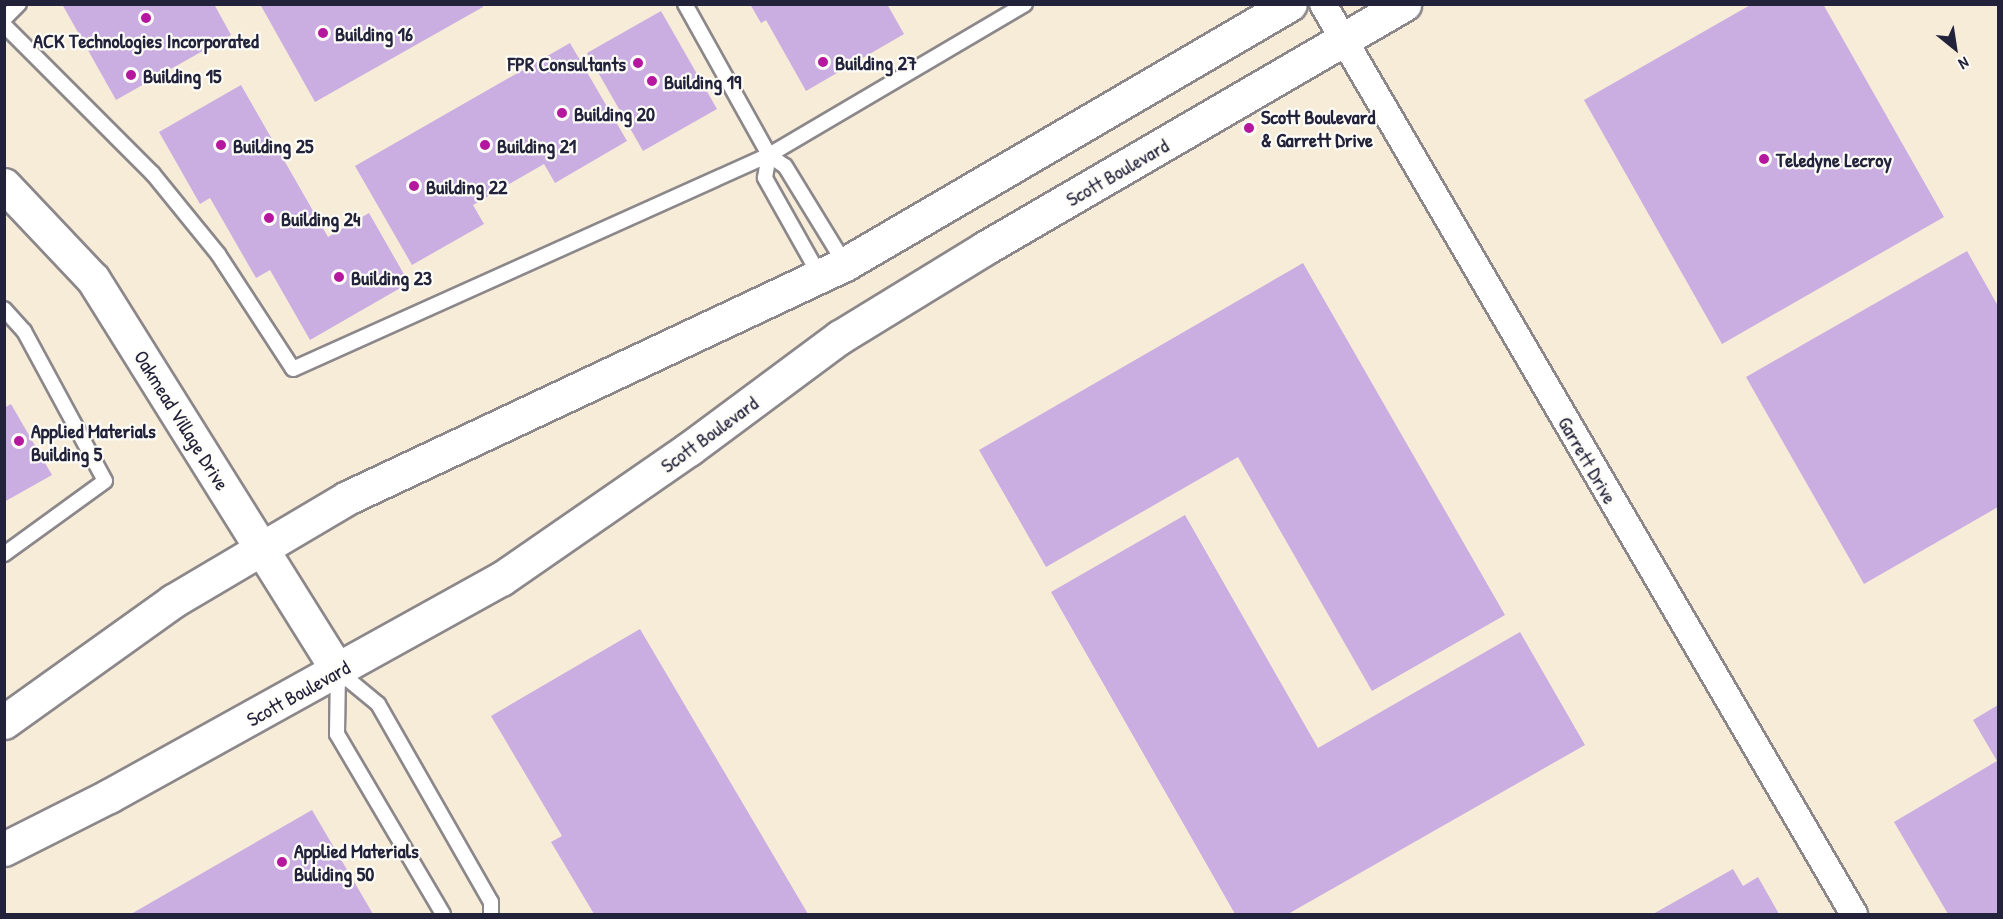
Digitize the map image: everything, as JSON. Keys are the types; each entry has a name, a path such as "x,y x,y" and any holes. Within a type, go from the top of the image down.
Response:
{"main road":[{"path":"4,722 173,601 347,498 832,270 1290,4"},
{"name":"Scott Boulevard","path":"4,849 338,671 501,579 689,449 840,337 985,248 1404,4"},
{"name":"Oakmead Village Drive","path":"4,185 93,279 263,546 338,671"}],"street":[{"name":"Garrett Drive","path":"1323,4 1854,915"}],"lane":[{"path":"4,20 19,4"},
{"path":"685,4 769,155 785,165 832,270"},
{"path":"4,25 153,174 218,254 293,369 769,155 1025,4"},
{"path":"769,155 765,178 832,270"},
{"path":"4,309 24,331 105,481 4,554"},
{"path":"338,671 338,734 443,915"},
{"path":"338,671 378,704 491,902 492,915"}],"building":[{"name":"Building 15","path":"62,4 214,4 231,35 116,100"},
{"name":"Building 16","path":"260,4 482,4 483,7 315,102"},
{"name":"Building 27","path":"750,4 887,4 904,34 806,91 766,20 761,23"},
{"name":"Teledyne Lecroy","path":"1752,4 1823,4 1944,217 1722,344 1584,100"},
{"name":"Building 19","path":"661,11 717,109 643,151 587,53"},
{"path":"570,43 627,141 555,183 544,164 473,205 484,224 412,265 355,166"},
{"path":"241,85 328,237 369,213 409,283 310,340 270,270 256,278 210,198 200,204 159,132"},
{"path":"1967,251 1998,306 1998,507 1864,584 1746,377"},
{"path":"1303,263 1505,615 1372,691 1238,457 1046,567 979,450"},
{"name":"Applied Materials Building 5","path":"11,404 52,475 4,502 4,408"},
{"path":"1185,515 1318,748 1520,632 1585,745 1288,914 1235,914 1051,592"},
{"path":"640,629 808,914 594,914 551,842 562,836 491,716"},
{"path":"1998,705 1998,914 1948,914 1894,822 1997,761 1973,720"},
{"name":"Applied Materials Buliding 50","path":"312,810 373,914 131,914"},
{"path":"1733,869 1743,886 1758,877 1779,914 1653,914"}],"place":[{"name":"ACK Technologies Incorporated","path":"146,18"},
{"name":"Building 16","path":"323,33"},
{"name":"Building 27","path":"823,62"},
{"name":"FPR Consultants","path":"638,63"},
{"name":"Building 15","path":"131,75"},
{"name":"Building 19","path":"652,81"},
{"name":"Building 20","path":"562,113"},
{"name":"Scott Boulevard & Garrett Drive","path":"1249,128"},
{"name":"Building 25","path":"221,145"},
{"name":"Building 21","path":"485,145"},
{"name":"Teledyne Lecroy","path":"1764,159"},
{"name":"Building 22","path":"414,186"},
{"name":"Building 24","path":"269,218"},
{"name":"Building 23","path":"339,277"},
{"name":"Applied Materials Building 5","path":"19,441"},
{"name":"Applied Materials Buliding 50","path":"282,862"}]}
